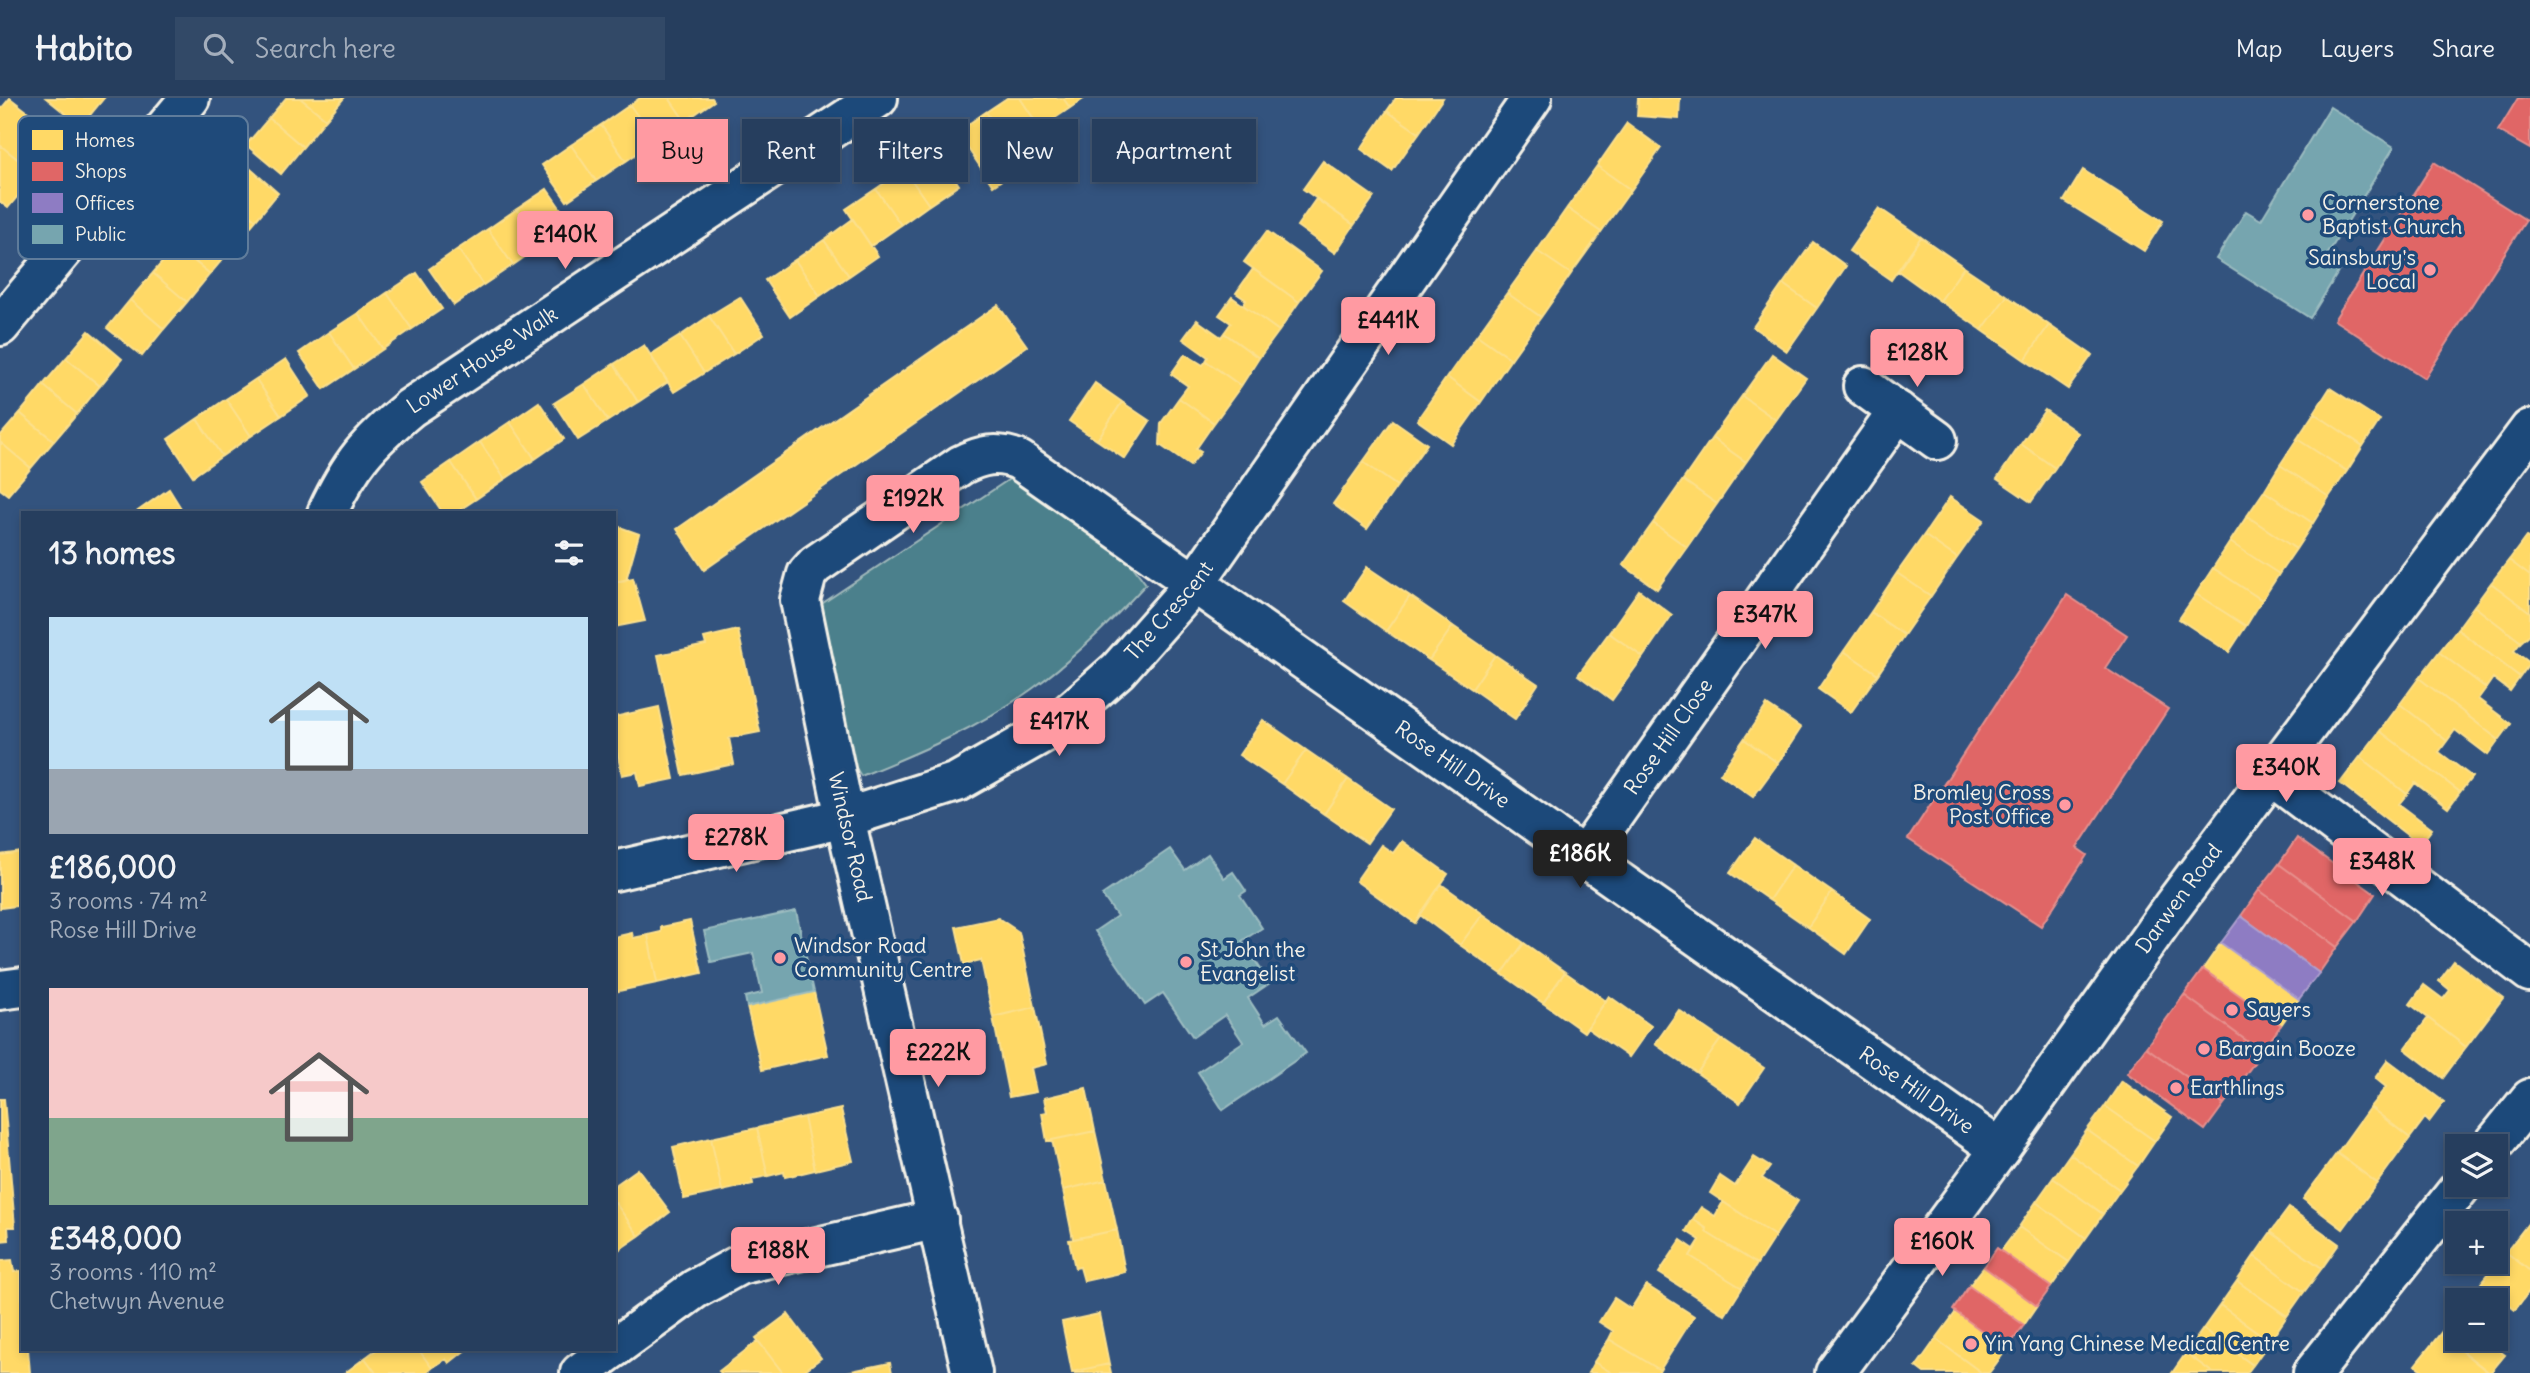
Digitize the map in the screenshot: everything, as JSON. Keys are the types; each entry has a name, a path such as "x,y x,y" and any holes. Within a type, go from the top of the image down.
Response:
{"street":[{"path":"175,116 190,98"},
{"name":"Lower House Walk","path":"328,511 347,471 376,437 410,408 878,98"},
{"name":"The Crescent","path":"616,871 845,818 957,782 1052,728 1118,670 1195,583 1532,98"},
{"path":"0,326 56,259"},
{"path":"1863,386 1937,440"},
{"name":"Rose Hill Close","path":"1584,857 1898,411"},
{"name":"Darwen Road","path":"1835,1373 2000,1149 2172,906 2530,429"},
{"name":"Rose Hill Drive","path":"801,587 815,565 961,465 978,457 1005,454 1019,460 2000,1149"},
{"name":"Windsor Road","path":"801,587 804,632 972,1373"},
{"path":"2270,775 2530,972"},
{"path":"0,990 21,987"},
{"path":"2502,1134 2530,1099"},
{"path":"2313,1373 2452,1197"},
{"path":"616,1347 695,1289 739,1265 938,1219"},
{"path":"580,1373 610,1351"}],"green space":[{"path":"1014,476 1125,556 1146,584 1077,653 1012,703 949,738 861,776 848,755 814,609"}],"building: Homes":[{"path":"10,98 33,116 18,116 18,160 0,145 0,110"},
{"path":"46,98 104,98 89,116 68,116"},
{"path":"286,98 300,98 326,119 303,147 269,118"},
{"path":"300,98 344,98 326,119"},
{"path":"640,98 669,98 684,119 640,119 630,105"},
{"path":"669,98 712,98 714,101 688,119 684,119"},
{"path":"1007,98 1020,98 1034,119 991,119 986,112"},
{"path":"1020,98 1063,98 1070,108 1054,119 1034,119"},
{"path":"1063,98 1085,98 1070,108"},
{"path":"1396,98 1443,98 1419,133 1387,111"},
{"path":"1638,98 1680,98 1679,119 1637,116"},
{"path":"630,105 640,119 637,119 637,153 626,161 601,125"},
{"path":"1387,111 1419,133 1392,171 1361,149"},
{"path":"986,112 991,119 982,119 982,170 968,148 968,124"},
{"path":"269,118 303,147 281,174 248,147 248,143"},
{"path":"1627,123 1661,148 1631,190 1597,166"},
{"path":"601,125 626,161 596,181 571,145"},
{"path":"0,145 18,160 18,196 8,208 0,202"},
{"path":"571,145 596,181 567,201 542,165"},
{"path":"1323,161 1374,197 1354,225 1303,189"},
{"path":"1597,166 1631,190 1601,232 1567,208"},
{"path":"248,167 278,193 256,220 248,213"},
{"path":"2083,170 2163,221 2144,251 2064,201"},
{"path":"886,182 913,182 929,205 901,225 876,189"},
{"path":"913,182 957,182 959,185 929,205"},
{"path":"547,189 572,225 542,245 517,209"},
{"path":"876,189 901,225 871,246 846,209"},
{"path":"1316,199 1354,225 1335,253 1297,226"},
{"path":"1567,208 1601,232 1571,274 1537,251"},
{"path":"1879,208 1921,237 1891,280 1849,251"},
{"path":"517,209 542,245 513,265 488,229"},
{"path":"248,213 256,220 248,229"},
{"path":"853,219 878,256 849,276 824,240"},
{"path":"488,229 513,265 483,285 458,249"},
{"path":"1267,231 1322,271 1299,302 1244,262"},
{"path":"1921,237 1964,267 1940,301 1898,271"},
{"path":"824,240 849,276 820,296 795,260"},
{"path":"1813,242 1846,266 1817,308 1783,284"},
{"path":"458,249 483,285 454,305 429,269"},
{"path":"1537,251 1571,274 1541,317 1507,293"},
{"path":"165,259 192,259 210,274 187,302 153,273"},
{"path":"192,259 223,259 210,274"},
{"path":"795,260 820,296 790,317 765,280"},
{"path":"1964,267 2007,296 1982,330 1940,301"},
{"path":"1253,269 1299,302 1279,331 1243,305 1246,300 1236,293"},
{"path":"153,273 187,302 164,329 130,300"},
{"path":"417,273 442,309 412,329 387,293"},
{"path":"1783,284 1817,308 1787,351 1753,327"},
{"path":"387,293 412,329 383,349 358,313"},
{"path":"1507,293 1541,317 1511,359 1477,335"},
{"path":"2007,296 2049,325 2025,360 1982,330"},
{"path":"740,297 764,334 734,354 709,316"},
{"path":"1232,297 1279,331 1259,358 1224,333 1231,323 1219,315"},
{"path":"130,300 164,329 142,356 107,328"},
{"path":"998,305 1027,346 704,570 677,529"},
{"path":"358,313 383,349 354,369 329,332"},
{"path":"709,316 734,354 704,373 680,336"},
{"path":"1197,320 1221,337 1224,333 1259,358 1241,386 1206,361 1208,357 1183,339"},
{"path":"2049,325 2092,355 2068,389 2025,360"},
{"path":"89,331 122,359 100,386 66,358"},
{"path":"329,332 354,369 324,389 299,353"},
{"path":"1477,335 1511,359 1481,402 1447,377"},
{"path":"680,336 704,373 674,392 650,355"},
{"path":"644,345 668,382 638,402 614,364"},
{"path":"1185,354 1203,365 1206,361 1241,386 1214,423 1179,398 1188,386 1171,374"},
{"path":"1772,354 1806,378 1776,420 1742,396"},
{"path":"66,358 100,386 77,414 43,385"},
{"path":"286,359 310,396 281,416 256,379"},
{"path":"614,364 638,402 608,421 584,384"},
{"path":"1447,377 1481,402 1451,444 1417,420"},
{"path":"256,379 281,416 251,436 226,399"},
{"path":"1095,383 1122,402 1097,440 1069,421"},
{"path":"584,384 608,421 578,440 554,403"},
{"path":"43,385 77,414 54,441 20,413"},
{"path":"2330,388 2380,420 2363,446 2314,413"},
{"path":"1742,396 1776,420 1746,462 1712,438"},
{"path":"1179,398 1214,423 1196,449 1201,452 1190,466 1160,445 1161,423"},
{"path":"226,399 251,436 222,456 197,419"},
{"path":"539,402 564,439 535,459 510,422"},
{"path":"1122,402 1150,421 1125,459 1097,440"},
{"path":"2045,410 2078,433 2055,468 2021,444"},
{"path":"20,413 54,441 31,468 0,442 0,436"},
{"path":"2314,413 2363,446 2347,471 2297,439"},
{"path":"197,419 222,456 193,476 168,439"},
{"path":"1393,420 1427,444 1397,486 1363,462"},
{"path":"510,422 535,459 505,479 480,442"},
{"path":"1712,438 1746,462 1717,504 1683,480"},
{"path":"2297,439 2347,471 2329,497 2280,465"},
{"path":"0,442 31,468 8,495 0,489"},
{"path":"480,442 505,479 476,499 451,462"},
{"path":"2021,444 2055,468 2031,502 1997,479"},
{"path":"451,462 476,499 458,511 442,511 422,482"},
{"path":"1363,462 1397,486 1367,529 1333,504"},
{"path":"2280,465 2329,497 2313,523 2264,491"},
{"path":"1683,480 1717,504 1687,547 1653,523"},
{"path":"169,489 183,511 138,511"},
{"path":"2264,491 2313,523 2296,549 2247,516"},
{"path":"1950,497 1984,520 1957,558 1924,535"},
{"path":"2247,516 2296,549 2279,574 2230,542"},
{"path":"1653,523 1687,547 1657,589 1623,565"},
{"path":"616,526 639,534 626,580 616,582"},
{"path":"1924,535 1957,558 1931,596 1897,573"},
{"path":"2526,537 2530,539 2530,576 2509,560"},
{"path":"2230,542 2279,574 2262,600 2213,568"},
{"path":"2509,560 2530,576 2530,612 2491,583"},
{"path":"1367,567 1410,596 1386,631 1344,601"},
{"path":"2213,568 2262,600 2246,626 2196,594"},
{"path":"1897,573 1931,596 1904,635 1871,612"},
{"path":"633,578 645,621 616,627 616,582"},
{"path":"2491,583 2530,612 2530,634 2521,642 2474,606"},
{"path":"1639,590 1672,615 1643,657 1609,633"},
{"path":"2196,594 2246,626 2229,652 2179,619"},
{"path":"1410,596 1453,626 1429,660 1386,631"},
{"path":"2474,606 2521,642 2514,651 2530,663 2520,677 2457,629"},
{"path":"1871,612 1904,635 1878,674 1844,651"},
{"path":"1453,626 1495,655 1472,689 1429,660"},
{"path":"2457,629 2520,677 2510,691 2493,678 2486,688 2439,652"},
{"path":"738,630 760,732 729,738 734,764 683,775 658,655 706,645 704,638"},
{"path":"1609,633 1643,657 1612,700 1578,675"},
{"path":"1844,651 1878,674 1851,712 1818,689"},
{"path":"2439,652 2486,688 2478,699 2511,724 2499,740 2419,678"},
{"path":"1495,655 1538,684 1515,719 1472,689"},
{"path":"2419,678 2499,740 2488,755 2455,730 2447,741 2400,704"},
{"path":"2400,704 2447,741 2439,752 2472,777 2460,792 2380,731"},
{"path":"1767,705 1801,728 1778,763 1744,739"},
{"path":"659,707 674,779 640,786 637,772 622,775 616,747 616,717"},
{"path":"1263,720 1306,750 1282,784 1239,755"},
{"path":"2380,731 2460,792 2448,808 2415,783 2407,794 2360,757"},
{"path":"1744,739 1778,763 1753,797 1720,774"},
{"path":"1306,750 1348,779 1324,814 1282,784"},
{"path":"2360,757 2407,794 2399,804 2432,829 2420,845 2340,783"},
{"path":"1348,779 1391,809 1367,843 1324,814"},
{"path":"1755,838 1793,865 1769,900 1730,873"},
{"path":"1402,841 1448,874 1415,923 1356,881 1381,845 1393,853"},
{"path":"21,852 21,905 0,908 0,855"},
{"path":"1793,865 1832,892 1808,927 1769,900"},
{"path":"1441,884 1483,914 1460,945 1420,915"},
{"path":"1832,892 1870,919 1846,954 1808,927"},
{"path":"1483,914 1524,943 1502,974 1460,945"},
{"path":"998,918 1019,932 1035,1007 993,1017 981,960 964,964 956,927"},
{"path":"690,921 702,973 657,983 648,935 661,932 661,927"},
{"path":"632,933 633,938 648,935 657,983 616,992 616,937"},
{"path":"1524,943 1565,972 1543,1003 1502,974"},
{"path":"2221,943 2299,999 2281,1025 2203,969"},
{"path":"2454,961 2503,998 2466,1047 2410,1004 2424,985 2443,999 2450,990 2439,981"},
{"path":"1565,972 1606,1001 1584,1032 1543,1003"},
{"path":"814,992 828,1055 762,1070 747,1007"},
{"path":"1609,996 1651,1026 1629,1057 1587,1028"},
{"path":"1035,1007 1047,1064 1031,1068 1036,1092 1009,1097 993,1017"},
{"path":"1679,1010 1721,1039 1697,1073 1655,1044"},
{"path":"2428,1018 2466,1047 2443,1078 2405,1049"},
{"path":"1721,1039 1764,1068 1740,1103 1697,1073"},
{"path":"2388,1060 2444,1102 2429,1122 2425,1118 2410,1138 2370,1107 2386,1087 2375,1078"},
{"path":"2122,1081 2172,1117 2155,1141 2105,1106"},
{"path":"1086,1088 1095,1131 1047,1141 1042,1113 1047,1112 1044,1098"},
{"path":"0,1099 4,1099 15,1227 8,1227 9,1240 0,1241"},
{"path":"2105,1106 2155,1141 2138,1166 2087,1130"},
{"path":"2370,1107 2410,1138 2377,1183 2337,1153"},
{"path":"841,1109 853,1161 815,1170 804,1117"},
{"path":"804,1117 815,1170 785,1177 784,1172 768,1176 757,1128"},
{"path":"757,1128 768,1176 752,1179 753,1184 722,1191 711,1138"},
{"path":"2087,1130 2138,1166 2120,1190 2070,1154"},
{"path":"1095,1131 1106,1180 1063,1190 1052,1140"},
{"path":"711,1138 722,1191 684,1199 673,1147"},
{"path":"2337,1153 2377,1183 2343,1229 2303,1199"},
{"path":"2070,1154 2120,1190 2103,1214 2053,1178"},
{"path":"1754,1157 1770,1167 1762,1178 1798,1201 1775,1236 1710,1193 1720,1176 1735,1186"},
{"path":"638,1169 670,1212 639,1236 616,1204 616,1185"},
{"path":"2053,1178 2103,1214 2086,1238 2036,1202"},
{"path":"1106,1180 1117,1230 1073,1239 1063,1190"},
{"path":"1723,1202 1775,1236 1757,1264 1706,1232 1707,1229 1693,1219 1701,1207 1715,1216"},
{"path":"2036,1202 2086,1238 2069,1262 2019,1227"},
{"path":"616,1204 639,1236 616,1252"},
{"path":"2289,1208 2339,1244 2322,1268 2271,1232"},
{"path":"1693,1219 1707,1229 1706,1232 1757,1264 1742,1288 1690,1256 1700,1240 1686,1231"},
{"path":"2530,1221 2530,1271 2508,1254 2508,1249"},
{"path":"2019,1227 2069,1262 2051,1287 2001,1251"},
{"path":"1117,1230 1125,1272 1084,1281 1080,1267 1075,1268 1069,1240"},
{"path":"2271,1232 2322,1268 2304,1292 2254,1256"},
{"path":"1681,1240 1694,1249 1690,1256 1742,1288 1725,1315 1659,1273"},
{"path":"2508,1254 2530,1271 2530,1290 2515,1310 2508,1304 2508,1288 2487,1288 2481,1283 2488,1274 2508,1274"},
{"path":"2254,1256 2304,1292 2287,1316 2237,1281"},
{"path":"12,1260 14,1272 21,1271 21,1351 28,1351 30,1373 0,1373 0,1261"},
{"path":"1984,1267 2037,1306 2024,1325 1969,1286"},
{"path":"2237,1281 2287,1316 2270,1341 2220,1305"},
{"path":"1646,1285 1694,1316 1660,1370 1609,1339 1613,1331 1599,1322 1614,1298 1631,1309"},
{"path":"2220,1305 2270,1341 2253,1365 2203,1329"},
{"name":"Yin Yang Chinese Medical Centre","path":"1956,1312 2007,1349 1989,1373 1982,1373 1936,1339"},
{"path":"788,1314 821,1358 801,1373 783,1373 756,1338"},
{"path":"1099,1314 1109,1364 1072,1372 1062,1322"},
{"path":"2203,1329 2253,1365 2247,1373 2213,1373 2186,1353"},
{"path":"2440,1334 2445,1338 2445,1351 2461,1351 2489,1373 2426,1373 2415,1365"},
{"path":"1609,1339 1660,1370 1658,1373 1612,1373 1594,1362"},
{"path":"1936,1339 1982,1373 1924,1373 1916,1367"},
{"path":"758,1341 783,1373 719,1371"},
{"path":"374,1351 419,1351 432,1368 426,1373 376,1373 365,1358"},
{"path":"419,1351 464,1351 449,1363 446,1359 432,1368"},
{"path":"2462,1351 2499,1351 2505,1355 2490,1373"},
{"path":"2186,1353 2213,1373 2172,1373"},
{"path":"365,1358 376,1373 345,1373"},
{"path":"1594,1362 1612,1373 1588,1373"},
{"path":"890,1363 892,1373 842,1373"},
{"path":"1109,1364 1111,1373 1072,1373 1072,1372"}],"building: Shops":[{"path":"2518,98 2530,99 2530,149 2498,131"},
{"name":"Sainsbury's Local","path":"2434,162 2526,220 2425,378 2334,320"},
{"path":"2067,595 2127,635 2105,668 2168,709 2077,848 2087,855 2041,926 1908,839"},
{"path":"2297,838 2375,894 2357,921 2279,864"},
{"path":"2279,864 2357,921 2337,947 2259,890"},
{"path":"2259,890 2337,947 2319,973 2241,916"},
{"name":"Sayers","path":"2203,969 2281,1025 2262,1052 2184,995"},
{"name":"Bargain Booze","path":"2184,995 2262,1052 2224,1104 2146,1047"},
{"name":"Earthlings","path":"2146,1047 2224,1104 2205,1130 2127,1073"},
{"path":"1997,1248 2051,1287 2037,1306 1984,1267"},
{"path":"1969,1286 2024,1325 2007,1349 1953,1310"}],"building: Offices":[{"path":"2241,916 2319,973 2299,999 2221,943"}],"building: Public":[{"name":"Cornerstone Baptist Church","path":"2330,107 2394,147 2324,260 2340,269 2310,318 2216,259 2246,211 2261,220"},
{"name":"St John the Evangelist","path":"1170,849 1185,870 1208,854 1224,878 1233,872 1246,891 1240,895 1262,928 1242,941 1270,983 1248,998 1265,1024 1279,1015 1306,1053 1223,1110 1198,1072 1243,1042 1225,1015 1193,1037 1163,993 1145,1005 1095,931 1117,916 1102,895"},
{"name":"Windsor Road Community Centre","path":"796,911 814,992 747,1007 745,997 762,993 753,953 711,962 704,931"}],"place":[{"name":"Cornerstone Baptist Church","path":"2308,215"},
{"name":"Sainsbury's Local","path":"2430,270"},
{"name":"Bromley Cross Post Office","path":"2065,805"},
{"name":"Windsor Road Community Centre","path":"780,958"},
{"name":"St John the Evangelist","path":"1186,962"},
{"name":"Sayers","path":"2232,1010"},
{"name":"Bargain Booze","path":"2204,1049"},
{"name":"Earthlings","path":"2176,1088"},
{"name":"Yin Yang Chinese Medical Centre","path":"1971,1344"}]}
